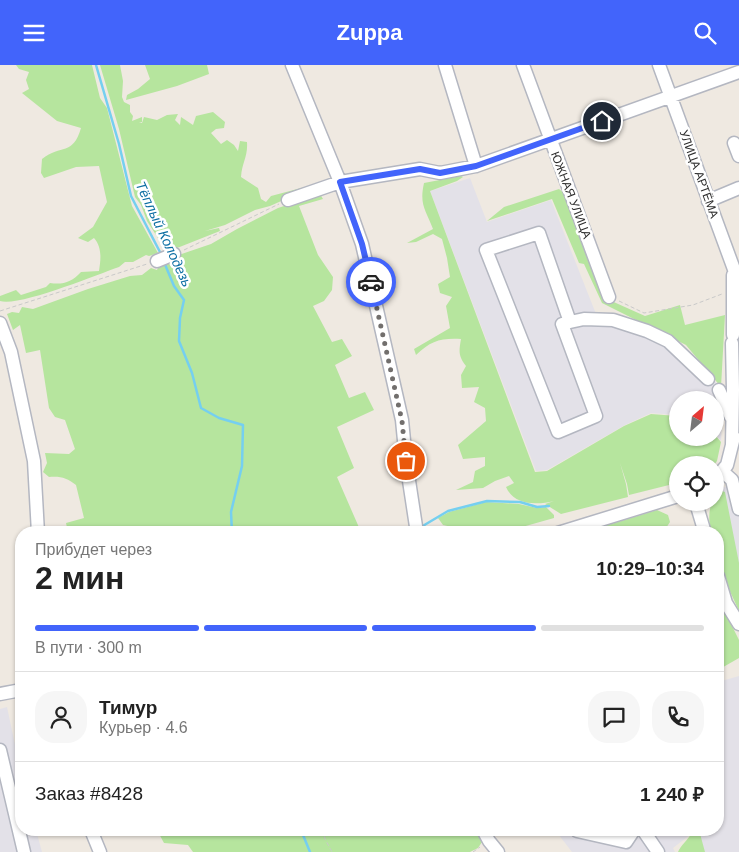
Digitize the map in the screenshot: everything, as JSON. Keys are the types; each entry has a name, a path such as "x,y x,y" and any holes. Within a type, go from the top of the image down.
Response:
{"street":[{"path":"292,65 340,182 362,244 402,421 416,526"},
{"path":"445,65 476,166"},
{"name":"ЮЖНАЯ УЛИЦА","path":"523,65 609,297"},
{"name":"УЛИЦА АРТЁМА","path":"659,65 732,268 737,287 735,335 736,420 730,456 724,466"},
{"path":"288,200 340,182 420,169 440,173 476,166 739,72"},
{"path":"734,143 739,156"},
{"path":"708,201 739,188"},
{"path":"570,322 539,233 486,250 558,432 596,416 562,324 584,319 613,320 647,331 668,341 708,379"},
{"path":"156,261 174,254"},
{"path":"0,323 11,352 34,461 38,526"},
{"path":"735,335 733,352 739,362"},
{"path":"719,390 736,420"},
{"path":"724,477 732,481 739,509"},
{"path":"581,526 669,499"},
{"path":"698,511 702,526"},
{"path":"724,596 739,624"},
{"path":"0,694 15,691"},
{"path":"0,750 15,814"},
{"path":"20,836 24,852"},
{"path":"93,836 100,852"},
{"path":"486,836 498,852"},
{"path":"580,836 586,843"},
{"path":"599,836 626,842 630,836"},
{"path":"647,836 658,852"}],"path":[{"path":"174,254 288,200"},
{"path":"0,311 156,261"},
{"path":"609,297 644,313 692,305 737,287"},
{"path":"324,836 332,852"}],"shaded area":[{"path":"470,178 487,222 551,200 596,314 646,328 708,374 724,391 669,391 669,414 651,413 625,425 547,470 536,471 430,191"},
{"path":"739,484 739,592 724,553 724,526 714,526 712,522 715,511 724,511 724,487"},
{"path":"739,676 739,852 704,852 700,836 724,836 724,680"},
{"path":"7,707 15,745 15,836 38,836 42,852 0,852 0,709"},
{"path":"560,836 688,836 673,848 675,852 572,852"}],"green space":[{"path":"16,65 92,65 100,98 107,108 132,206 158,253 146,255 133,262 125,262 119,267 40,295 10,302 0,301 0,296 16,290 21,295 46,287 50,283 59,284 67,282 81,272 99,271 100,253 97,242 94,238 88,242 78,238 93,227 107,202 99,166 76,167 44,178 41,173 42,159 74,143 81,128 57,121 22,93 29,89 26,80 29,72 19,69"},
{"path":"100,65 120,65 123,81 122,97 124,102 130,105 130,112 133,116 132,121 142,117 142,122 139,122 142,123 144,117 157,120 167,115 178,114 175,120 180,125 181,117 193,125 196,116 213,112 225,122 224,128 216,129 211,133 221,144 227,140 238,151 240,141 247,142 247,152 241,177 258,188 261,199 266,202 271,196 324,182 270,206 255,210 225,225 205,231 219,228 220,231 167,252 147,221 141,205 135,197 119,129"},
{"path":"145,65 207,65 209,74 177,86 126,100 127,95 150,79"},
{"path":"463,177 430,191 535,472 547,471 624,426 651,414 669,415 669,446 720,446 718,456 669,456 669,485 629,495 620,463 628,497 561,514 545,504 554,501 527,503 515,498 506,487 514,483 509,476 483,488 456,490 473,482 475,471 485,466 485,457 463,459 458,445 486,421 485,408 474,402 479,387 462,388 461,375 466,366 460,353 461,339 436,341 426,346 416,355 414,349 450,328 446,306 452,297 440,293 438,284 450,277 442,239 433,234 416,242 407,243 433,229 422,197 424,183"},
{"path":"559,189 565,194 607,299 645,316 680,305 685,325 725,315 721,387 686,345 602,303 584,264 579,263 552,199 487,221 504,207"},
{"path":"320,194 323,199 299,206 318,255 333,277 332,290 324,301 313,306 332,342 342,339 352,356 335,365 349,398 365,392 374,410 337,427 354,468 337,477 358,526 67,526 66,523 84,518 76,485 64,478 49,477 43,472 47,463 45,453 69,454 75,449 65,420 55,417 49,408 40,350 26,353 20,325 13,330 7,314 12,312 19,313 22,307 33,309 88,289 130,276 142,275 151,268 157,270 161,261 211,244 278,208"},
{"path":"725,492 739,563 739,611 724,573 724,526 710,526 710,511 724,511"},
{"path":"486,502 519,504 537,508 546,507 554,515 554,518 525,526 443,525 438,518 449,512"},
{"path":"657,510 668,515 670,522 667,526 605,526"},
{"path":"724,610 739,640 739,658 724,667"},
{"path":"160,836 478,836 482,842 478,848 470,852 193,852 188,845 164,843"},
{"path":"689,836 701,836 705,852 678,852"}],"waterway":[{"name":"Тёплый Колодезь","path":"96,65 119,144 131,196 161,254"},
{"name":"Тёплый Колодезь","path":"164,262 174,286 184,300 180,318 179,341 192,373 201,408 219,418 243,425 242,466 231,512 232,526"},
{"path":"423,526 448,511 487,501 520,502 537,507 549,506"},
{"name":"Тёплый Колодезь","path":"303,836 310,852"}],"way so far":[{"path":"371,282 402,421 406,461"}],"route":[{"path":"371,282 362,244 340,182 420,169 440,173 476,166 602,121"}]}
